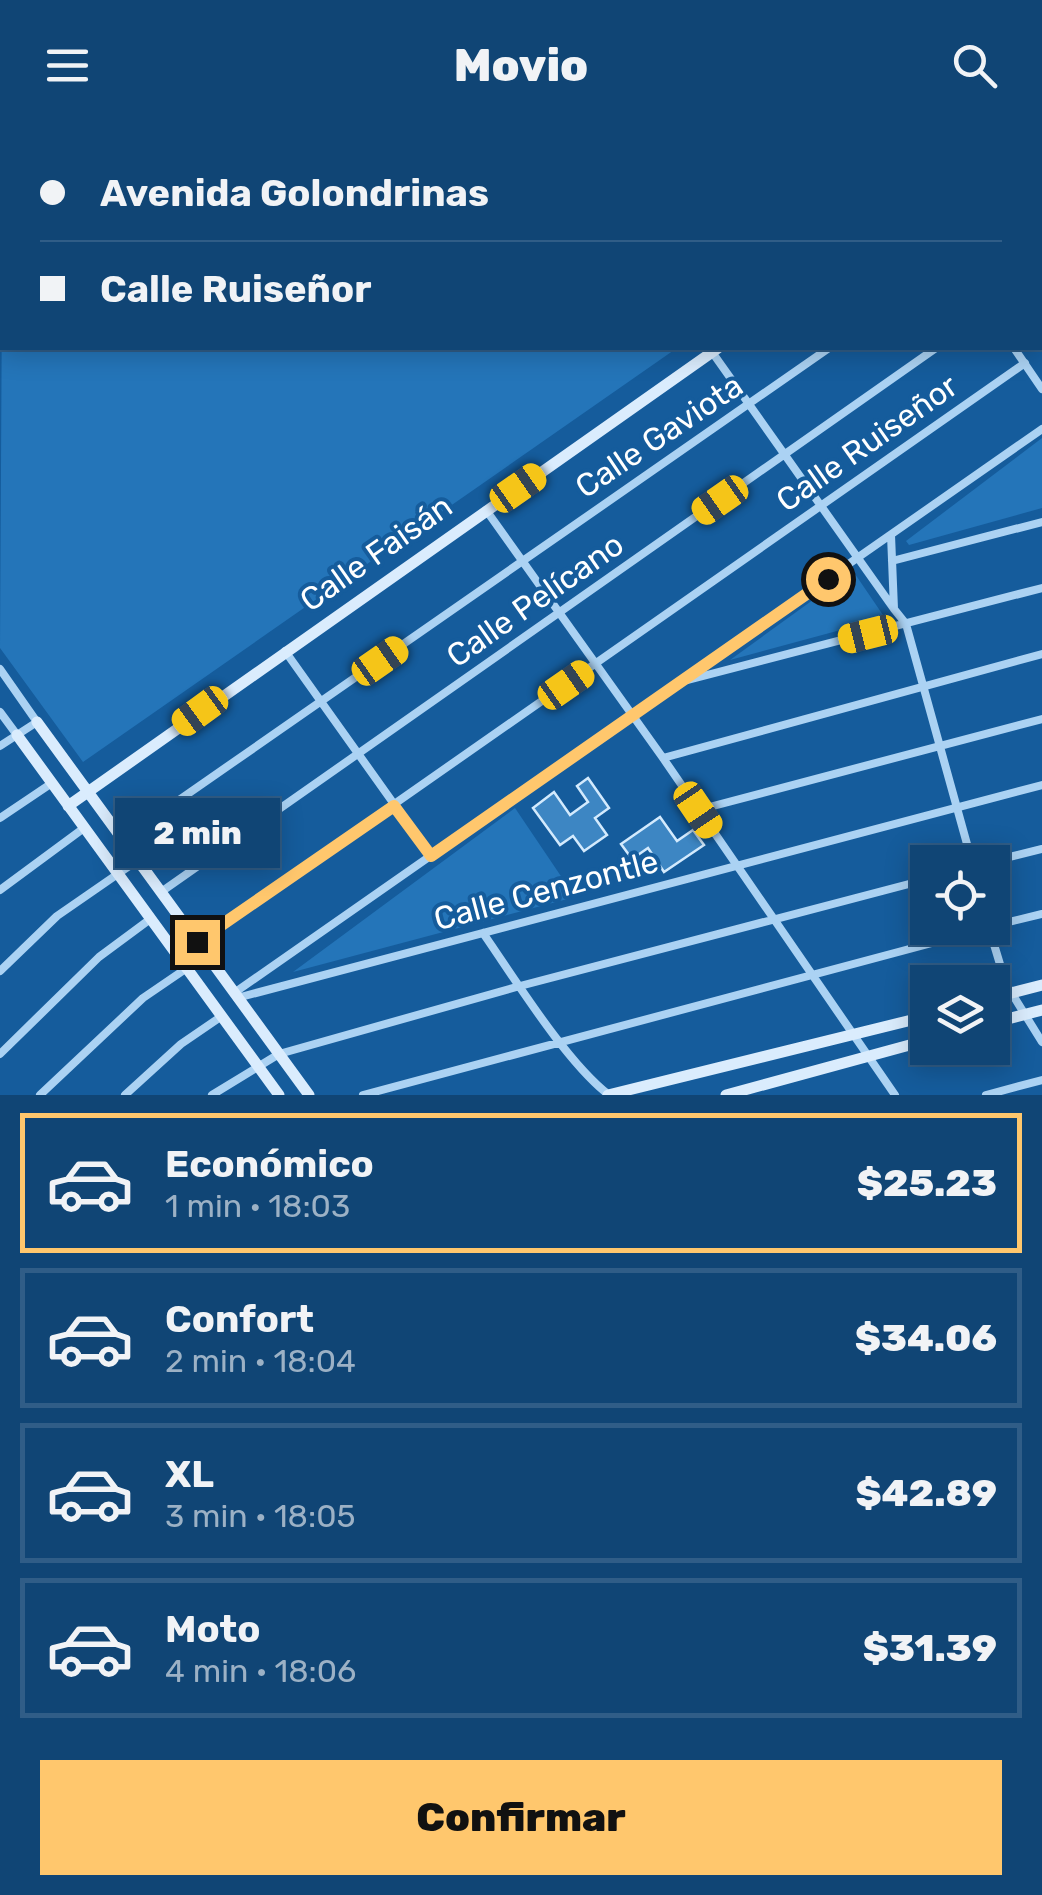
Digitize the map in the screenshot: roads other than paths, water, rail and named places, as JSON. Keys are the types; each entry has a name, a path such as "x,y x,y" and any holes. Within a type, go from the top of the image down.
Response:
{"street":[{"path":"715,350 748,405 906,624 967,845"},
{"name":"Calle Faisán","path":"68,806 715,350"},
{"name":"Calle Gaviota","path":"123,839 826,350"},
{"name":"Calle Pelícano","path":"161,892 933,350"},
{"path":"1015,350 1042,389"},
{"name":"Calle Ruiseñor","path":"197,942 1025,363"},
{"path":"236,995 1042,429"},
{"path":"486,510 896,1095"},
{"path":"892,561 1042,522"},
{"path":"891,535 894,609"},
{"path":"680,682 1042,588"},
{"path":"285,651 431,856"},
{"path":"663,758 1042,654"},
{"path":"0,669 309,1095"},
{"path":"0,712 279,1095"},
{"path":"698,810 1042,718"},
{"path":"0,746 38,722"},
{"path":"0,818 52,783"},
{"name":"Calle Cenzontle","path":"236,995 1042,785"},
{"path":"0,890 84,828"},
{"path":"1010,856 1042,848"},
{"path":"0,971 57,916 138,860"},
{"path":"212,1095 279,1054 910,884"},
{"path":"1010,922 1042,914"},
{"path":"0,1054 91,964 149,920"},
{"path":"483,933 598,1090 608,1095 910,1021"},
{"path":"363,1095 924,945"},
{"path":"994,945 1011,994 1042,1042"},
{"path":"40,1095 143,998 206,954"},
{"path":"1011,994 1042,984"},
{"path":"1010,1019 1042,1010"},
{"path":"124,1095 181,1044 222,1016"},
{"path":"726,1095 910,1045"},
{"path":"986,1095 1042,1080"}]}
